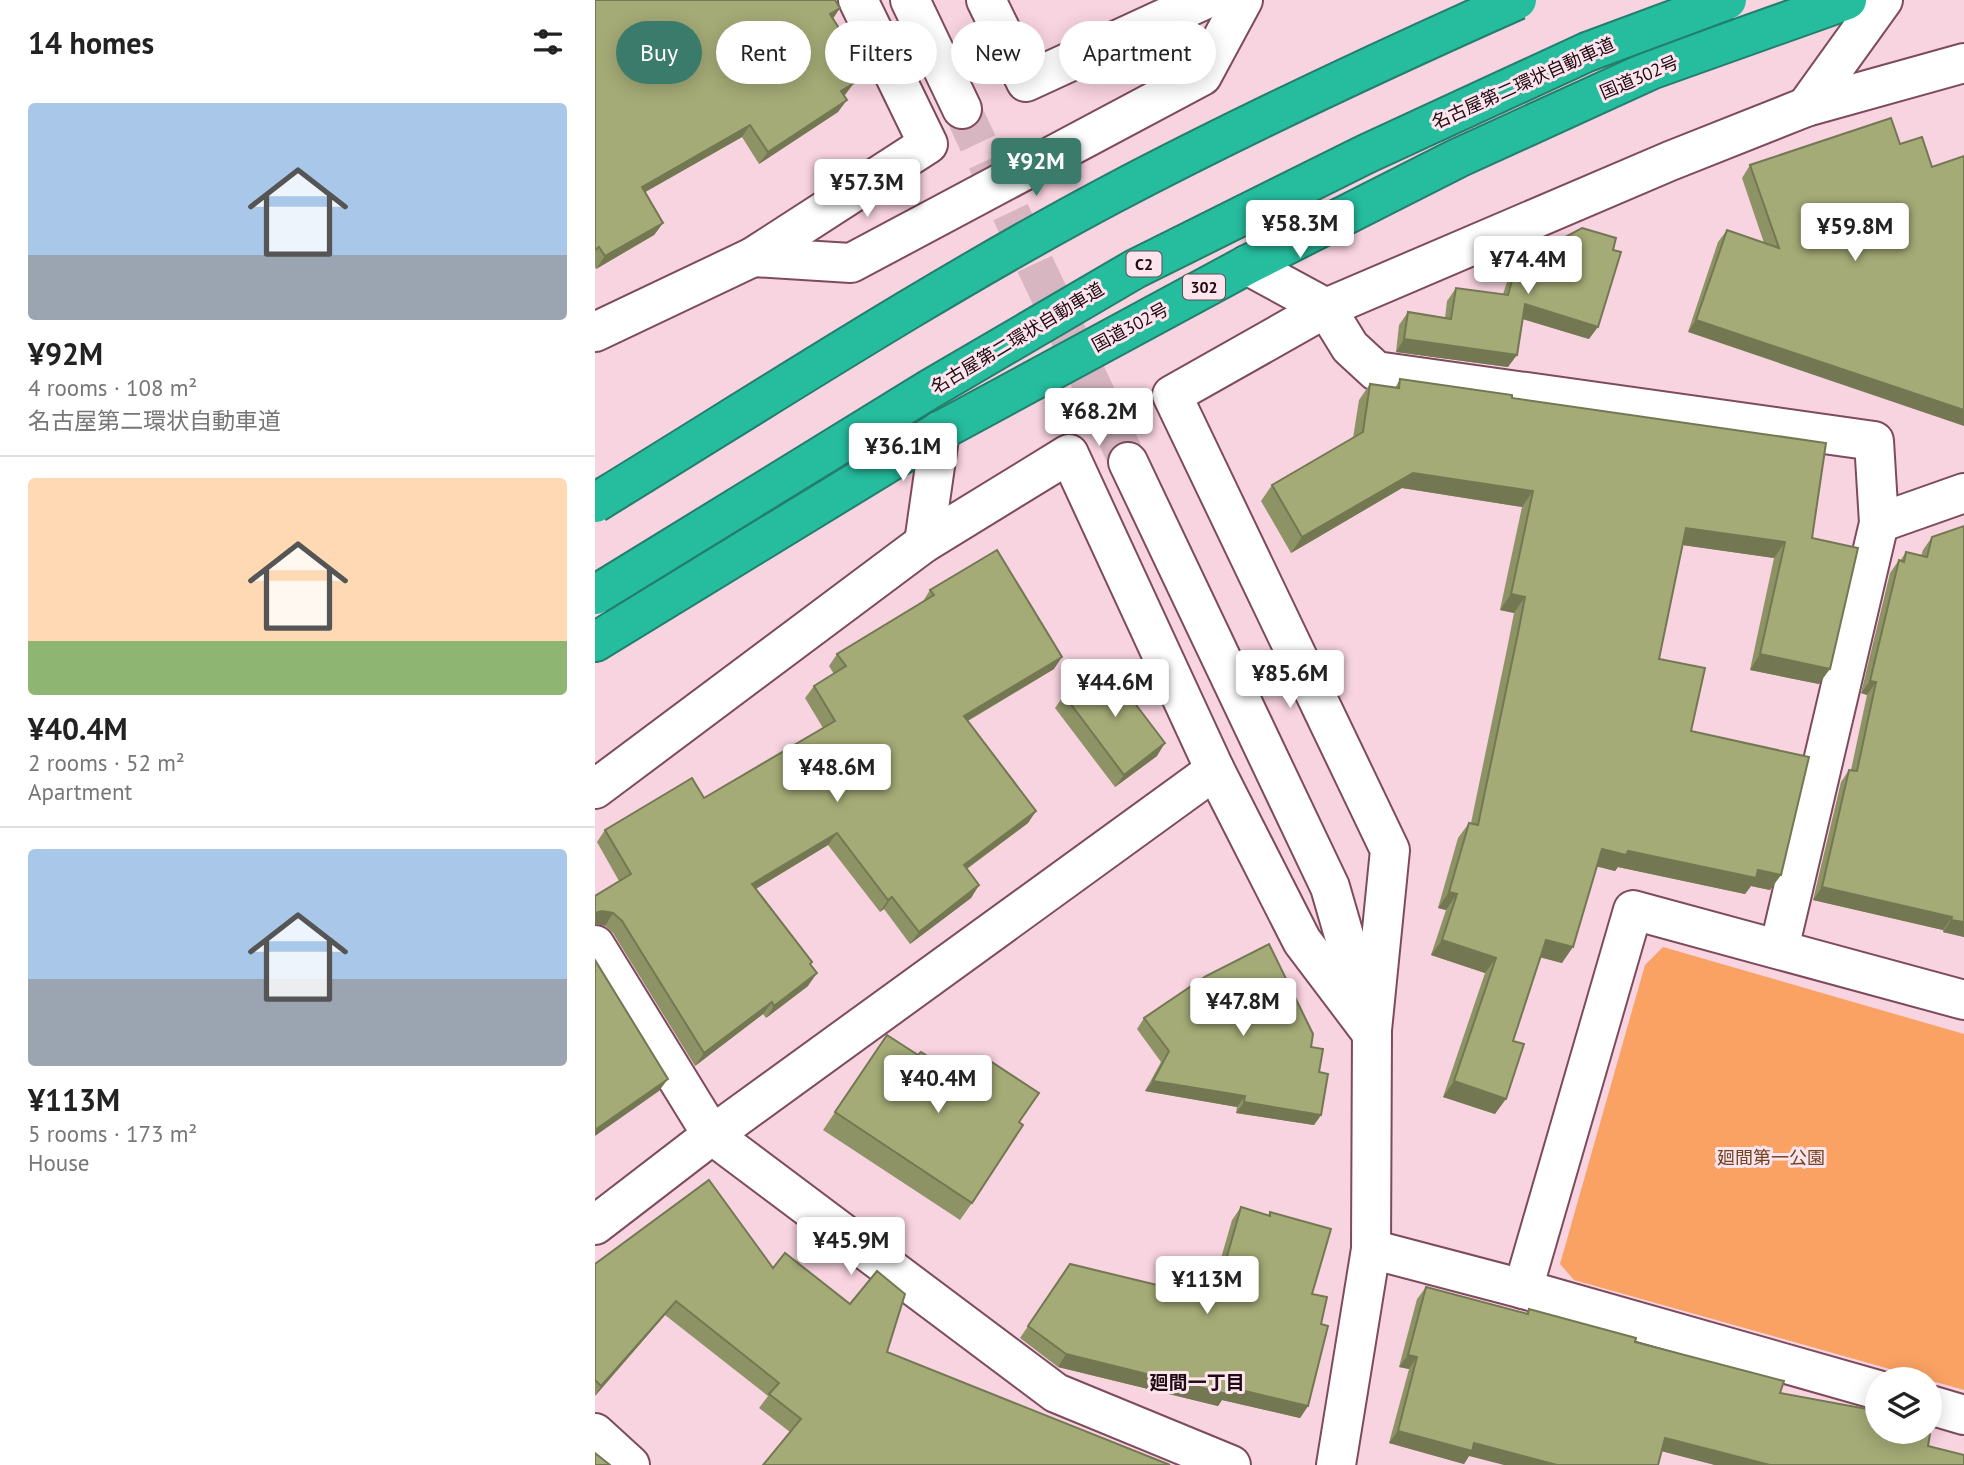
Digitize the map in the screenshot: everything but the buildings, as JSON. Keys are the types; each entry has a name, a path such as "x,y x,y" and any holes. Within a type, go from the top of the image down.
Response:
{"highway":[{"path":"595,503 914,307 1111,195 1334,82 1517,0"},
{"name":"名古屋第二環状自動車道","path":"595,596 930,389 1135,269 1366,154 1587,52 1727,0"},
{"name":"国道302号","path":"595,642 940,431 1247,265 1458,158 1653,69 1839,1"}],"street":[{"path":"595,332 753,257 928,144 858,0"},
{"path":"910,0 962,109"},
{"path":"986,0 1026,82 1204,0"},
{"path":"753,257 851,263 1202,76 1243,0"},
{"path":"1807,107 1883,0"},
{"path":"1336,1465 1371,1248 1372,1032 1390,850 1172,395 1325,308 1670,161 1807,107 1961,75"},
{"path":"1247,265 1325,308 1350,347 1377,371 1874,441 1879,523 1779,948"},
{"path":"924,543 940,431"},
{"path":"595,789 924,543 1069,454 1215,770 1302,941 1372,1032"},
{"path":"1128,462 1330,887 1372,1032"},
{"path":"1879,523 1964,493"},
{"path":"595,1225 712,1135 1215,770"},
{"path":"1523,1289 1633,910 1964,1000"},
{"path":"595,945 712,1135 1056,1394 1231,1465"},
{"path":"1371,1248 1865,1386"},
{"path":"1942,1409 1964,1415"},
{"path":"595,1433 630,1465"}],"green space":[{"name":"廻間第一公園","path":"1663,947 1964,1034 1964,1390 1942,1384 1942,1367 1882,1367 1574,1280 1560,1264 1645,965"}],"tunnel":[{"path":"962,109 1128,462"}],"district":[{"name":"廻間一丁目","path":"1197,1382"}]}
